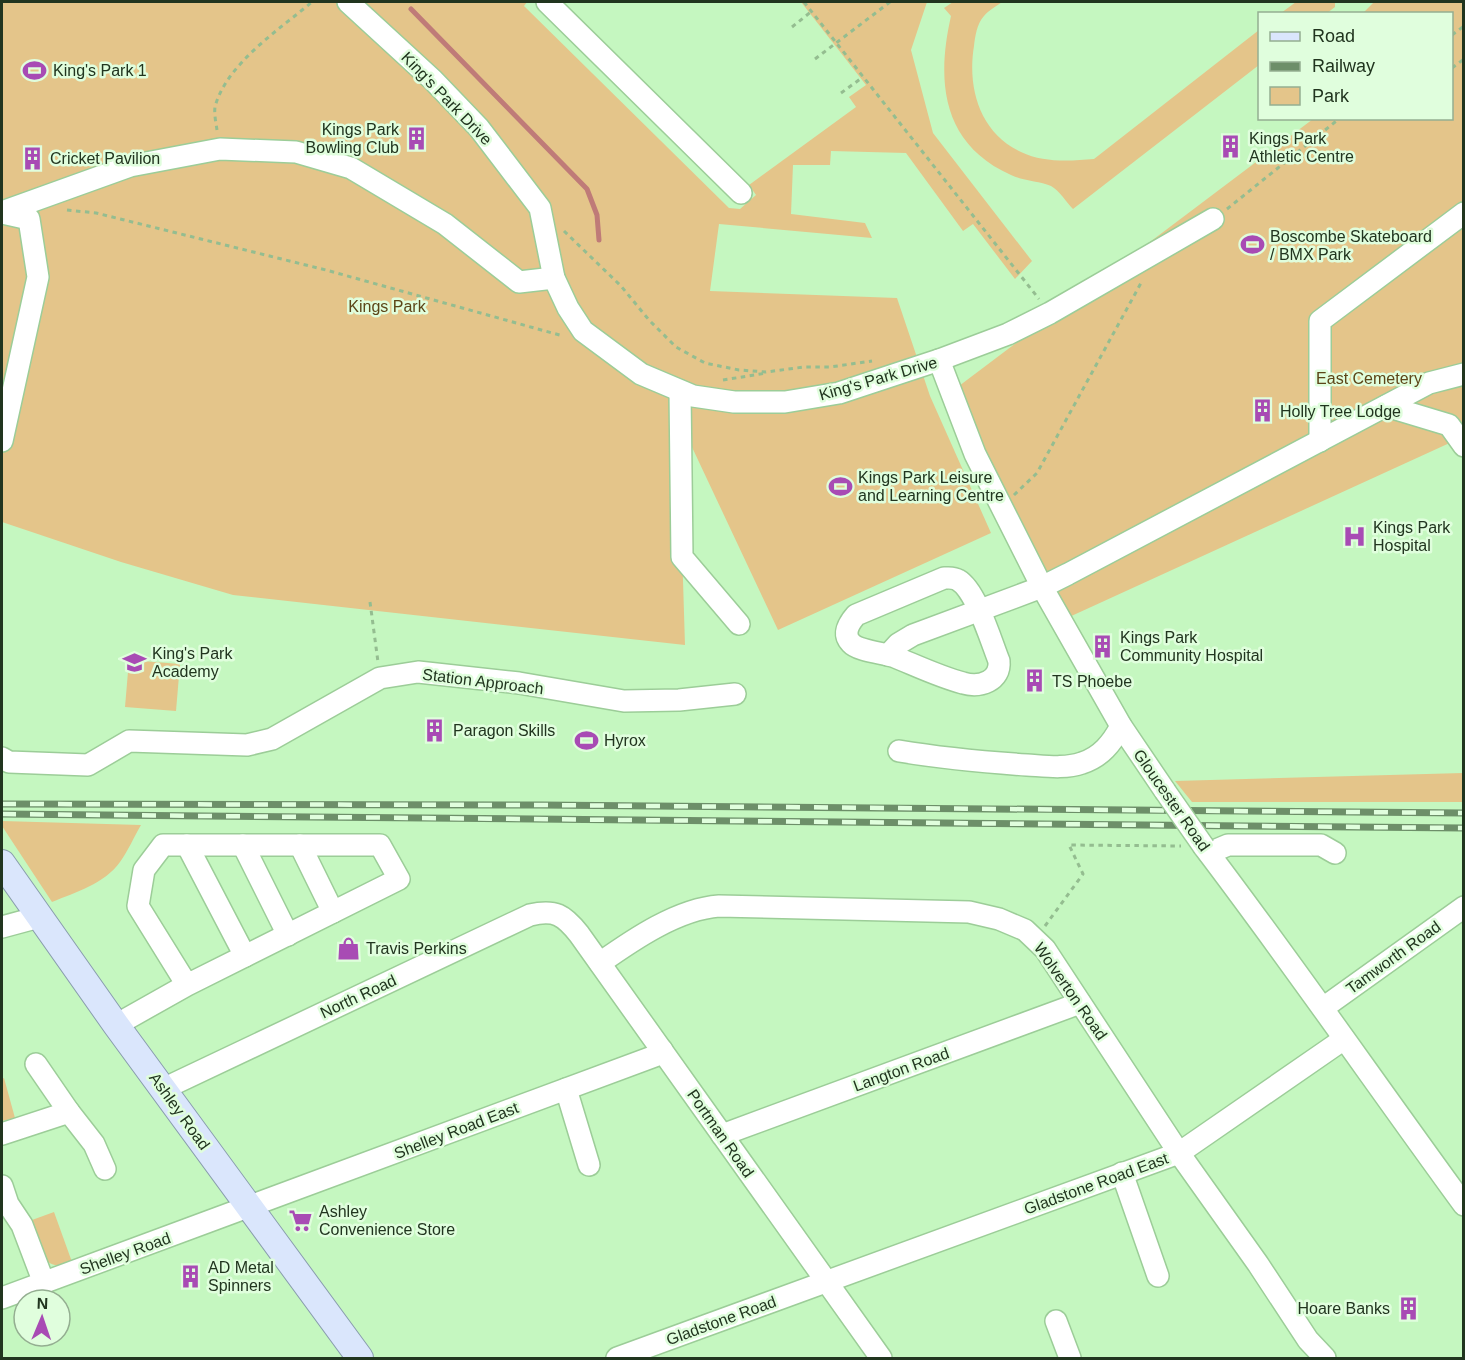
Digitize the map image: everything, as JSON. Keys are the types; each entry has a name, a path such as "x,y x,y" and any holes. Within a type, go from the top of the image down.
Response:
{"main road":[{"name":"Ashley Road","path":"2,863 116,1025 360,1359"}],"street":[{"path":"547,2 741,193"},
{"name":"King's Park Drive","path":"351,3 433,80 479,128 540,208 554,278 568,308 583,331 640,374 693,396 734,402 785,402 839,393 939,360 1008,334 1050,313 1213,219"},
{"path":"2,212 130,166 220,149 296,152 351,168 445,224 519,282 554,278"},
{"path":"2,212 29,219 38,276 2,441"},
{"path":"1320,441 1320,321 1464,213"},
{"name":"Gloucester Road","path":"939,360 975,454 1042,587 1121,726 1206,850 1464,1205"},
{"path":"888,655 898,644 913,635 1042,587 1429,383 1464,374"},
{"path":"680,391 682,557 739,624"},
{"path":"1386,406 1449,425 1464,446"},
{"path":"944,578 954,578 961,582 980,610 1000,669 996,676 987,682 965,684 888,655 854,646 849,641 846,632 856,615 944,578"},
{"name":"Station Approach","path":"2,758 9,762 88,765 129,741 247,746 272,739 380,678 418,672 519,683 624,701 679,700 735,694"},
{"path":"899,752 1060,767 1082,764 1097,755 1107,748 1121,726"},
{"path":"116,1025 187,985 399,879 381,845 164,845 144,870 138,906 187,985"},
{"path":"187,845 244,956"},
{"path":"243,845 288,935"},
{"path":"300,845 333,912"},
{"path":"1206,850 1228,845 1321,845 1335,853"},
{"name":"Wolverton Road","path":"600,963 634,939 703,907 969,912 999,919 1025,930 1045,949 1179,1153 1258,1264 1308,1340 1324,1359"},
{"name":"Tamworth Road","path":"1323,1008 1464,907"},
{"name":"North Road","path":"163,1089 530,915 543,912 556,913"},
{"name":"Portman Road","path":"556,913 567,919 600,963 881,1359"},
{"path":"2,927 39,917"},
{"name":"Langton Road","path":"723,1135 1080,1003"},
{"name":"Gladstone Road East","path":"825,1281 1179,1153 1344,1039"},
{"name":"Shelley Road East","path":"249,1208 655,1056 662,1050"},
{"path":"36,1064 69,1113 94,1144 105,1169"},
{"path":"566,1089 589,1165"},
{"path":"2,1134 69,1113"},
{"path":"1122,1173 1158,1276"},
{"path":"2,1185 8,1203 22,1225 44,1283"},
{"name":"Shelley Road","path":"2,1298 249,1208"},
{"name":"Gladstone Road","path":"617,1359 825,1281"},
{"path":"1056,1321 1070,1359"}],"path":[{"path":"220,149 214,109 227,80 252,52 312,2"},
{"path":"804,2 1050,313"},
{"path":"815,59 890,2"},
{"path":"792,27 812,11"},
{"path":"841,93 863,77"},
{"path":"1213,219 1337,120"},
{"path":"64,209 96,213 326,270 571,338"},
{"path":"563,230 621,286 649,320 676,347 705,363 739,370 766,372 804,367 830,368 872,361"},
{"path":"1002,507 1037,473 1140,284 1150,255"},
{"path":"716,380 804,367"},
{"path":"370,602 380,678"},
{"path":"1035,940 1083,874 1069,845 1206,850"}],"green space":[{"name":"Kings Park","path":"2,2 527,2 524,6 729,208 740,209 756,195 749,185 856,107 849,97 866,85 801,2 927,2 911,50 933,133 1032,261 1015,279 973,224 963,231 906,153 831,151 830,165 793,165 791,214 865,223 872,238 719,224 710,291 897,298 930,396 991,533 778,630 675,411 680,483 685,645 233,595 121,562 2,522"},
{"path":"953,2 1002,2 984,16 977,30 972,62 975,93 986,121 995,133 1007,144 1021,152 1048,160 1094,159 1258,31 1258,66 1073,209 1051,186 1016,177 988,162 970,146 958,128 950,109 945,87 944,64 951,16 944,8"},
{"path":"1296,2 1335,2 1335,7 1328,12 1282,12"},
{"name":"East Cemetery","path":"1374,2 1463,2 1463,454 1454,441 1067,618 1019,525 955,389 1312,120 1453,120 1453,12 1364,12"},
{"path":"129,660 180,664 176,711 125,707"},
{"path":"1463,773 1463,802 1192,802 1175,781"},
{"path":"2,821 141,825 113,870 98,882 52,902 2,826"},
{"path":"4,1078 15,1118 2,1121 2,1079"},
{"path":"54,1212 72,1262 59,1265 53,1265 47,1261 32,1220"}],"waterway":[{"path":"411,9 587,189 597,215 599,240"}],"railway":[{"path":"2,804 541,805 1464,813"},
{"path":"2,814 1464,828"}],"place":[{"name":"King's Park 1","path":"35,70"},
{"name":"Kings Park Bowling Club","path":"417,138"},
{"name":"Kings Park Athletic Centre","path":"1231,147"},
{"name":"Cricket Pavilion","path":"32,158"},
{"name":"Boscombe Skateboard / BMX Park","path":"1252,245"},
{"name":"Holly Tree Lodge","path":"1262,411"},
{"name":"Kings Park Leisure and Learning Centre","path":"840,486"},
{"name":"Kings Park Hospital","path":"1355,536"},
{"name":"Kings Park Community Hospital","path":"1102,646"},
{"name":"King's Park Academy","path":"134,662"},
{"name":"TS Phoebe","path":"1034,681"},
{"name":"Paragon Skills","path":"435,730"},
{"name":"Hyrox","path":"586,740"},
{"name":"Travis Perkins","path":"348,948"},
{"name":"Ashley Convenience Store","path":"301,1220"},
{"name":"AD Metal Spinners","path":"190,1276"},
{"name":"Hoare Banks","path":"1408,1308"}]}
